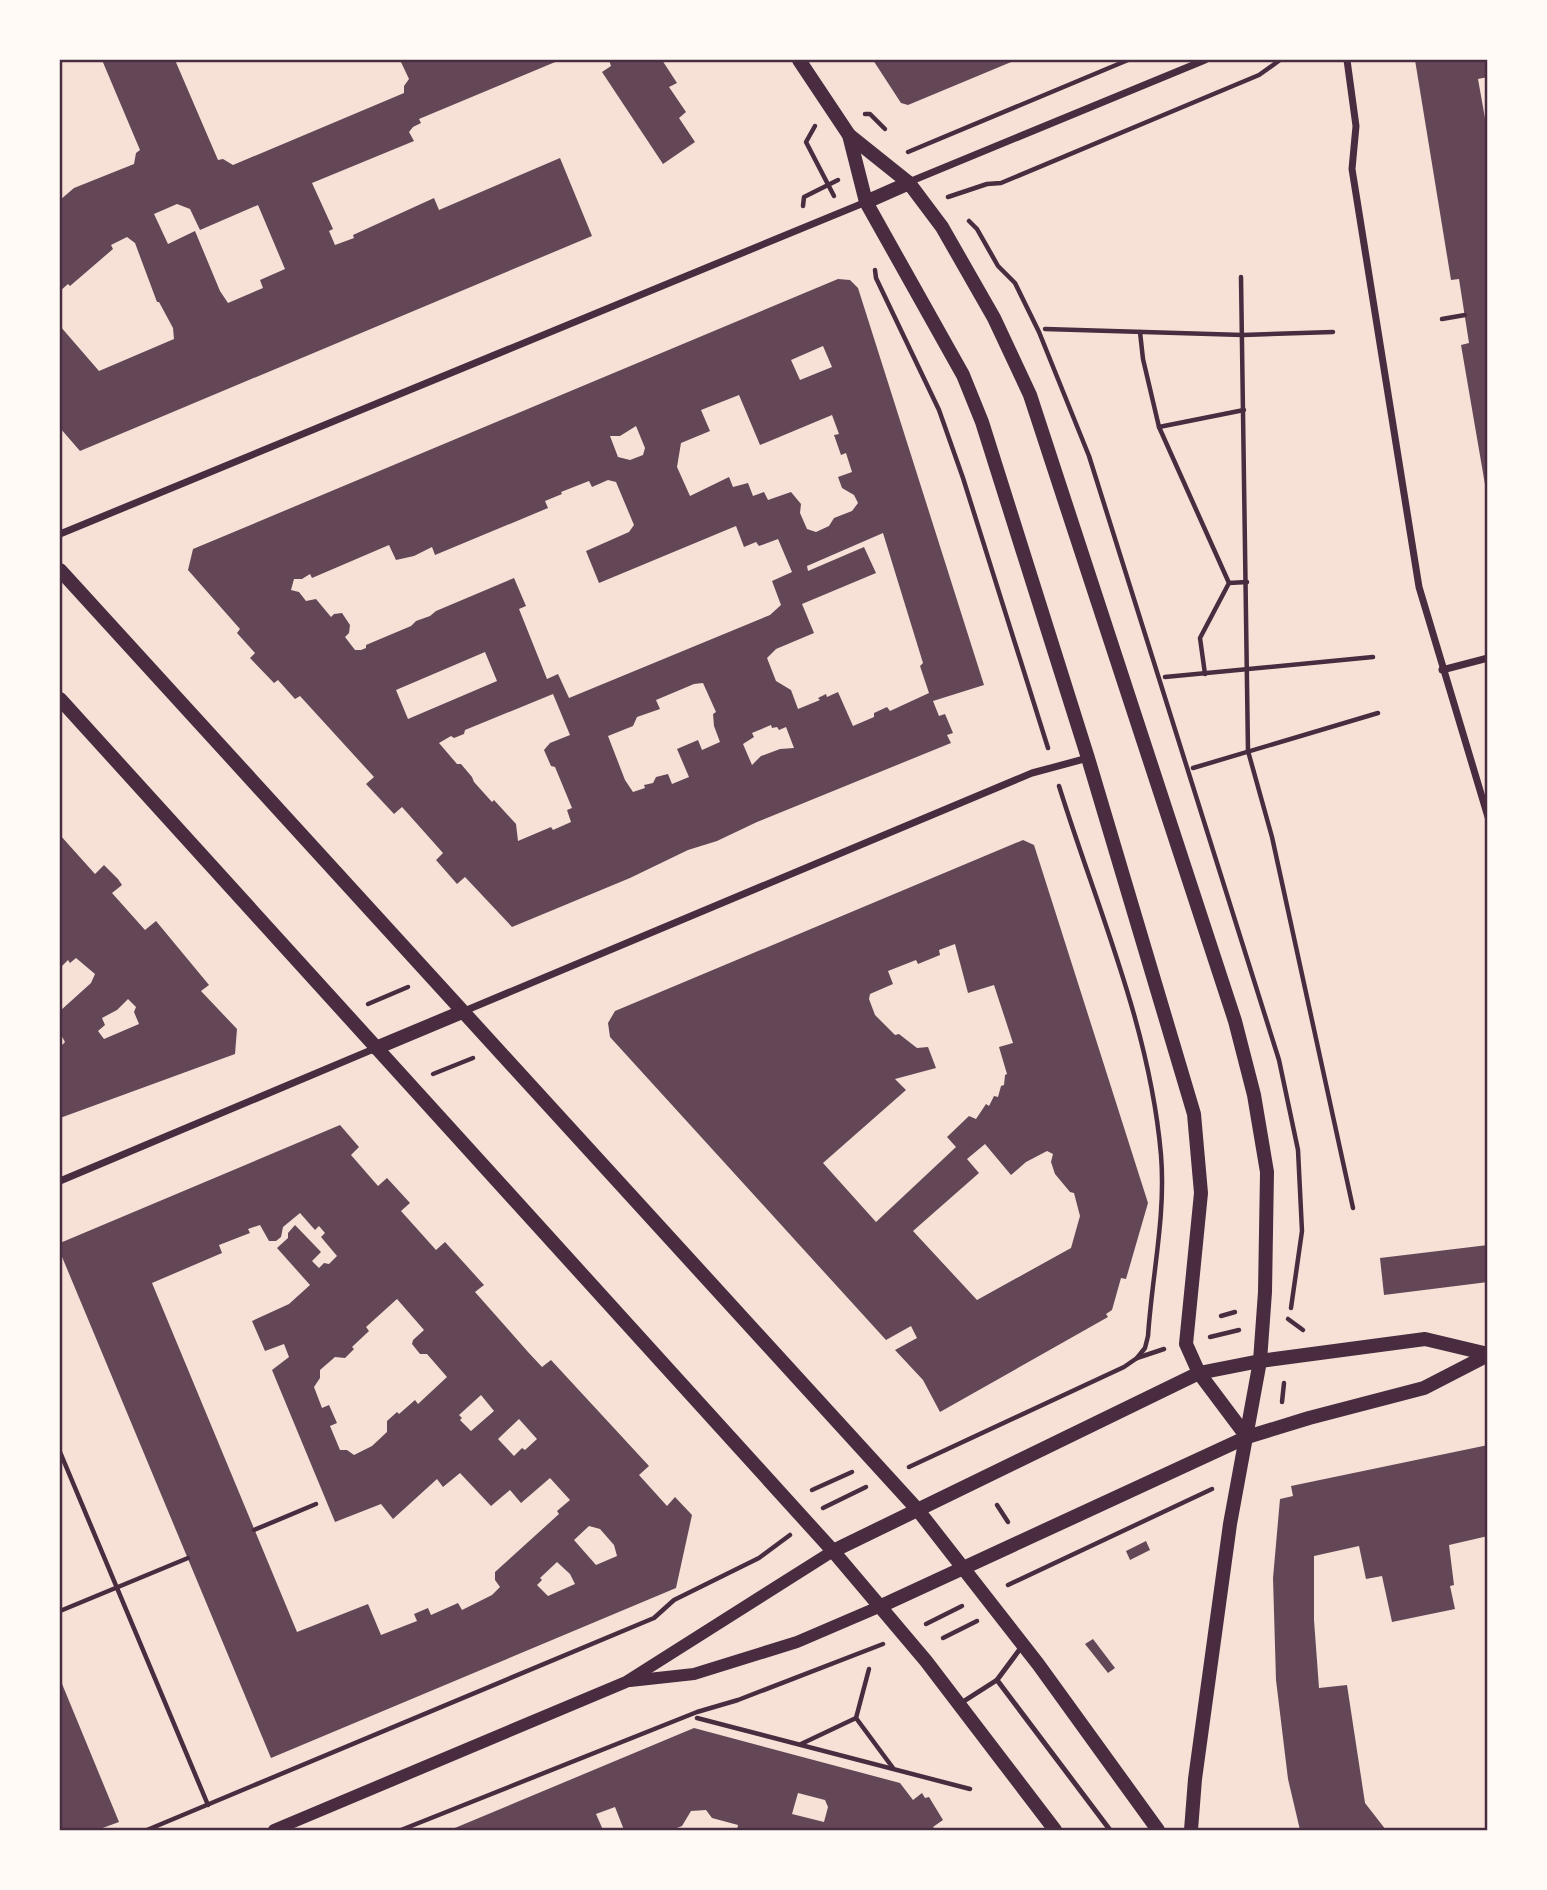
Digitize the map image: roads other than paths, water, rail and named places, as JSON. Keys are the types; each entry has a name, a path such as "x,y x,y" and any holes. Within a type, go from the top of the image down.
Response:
{"main road":[{"path":"799,60 849,135 909,183 942,227 994,318 1030,396 1235,1021 1254,1095 1267,1172 1265,1292 1260,1360 1230,1524 1195,1779 1191,1830"},
{"path":"849,135 866,202 963,375 982,422 1088,758 1194,1114 1201,1193 1186,1344 1199,1373 1247,1437"},
{"path":"866,202 909,183"},
{"path":"60,570 917,1509 1023,1644 1158,1830"},
{"path":"60,699 833,1551 959,1704 1055,1830"},
{"path":"376,1048 461,1012"},
{"path":"833,1551 1199,1373 1260,1360 1425,1339 1488,1355"},
{"path":"881,1606 1247,1437 1424,1388 1488,1355"}],"street":[{"path":"909,183 1205,60"},
{"path":"1347,60 1356,125 1352,169 1419,587 1488,817"},
{"path":"60,534 866,202"},
{"path":"1442,670 1488,658"},
{"path":"461,1012 1032,773 1088,758"},
{"path":"60,1181 376,1048"},
{"path":"274,1830 626,1682 833,1551"},
{"path":"626,1682 694,1674 797,1642 881,1606"}],"lane":[{"path":"959,1704 997,1680 1023,1644"},
{"path":"997,1680 1110,1830"}]}
